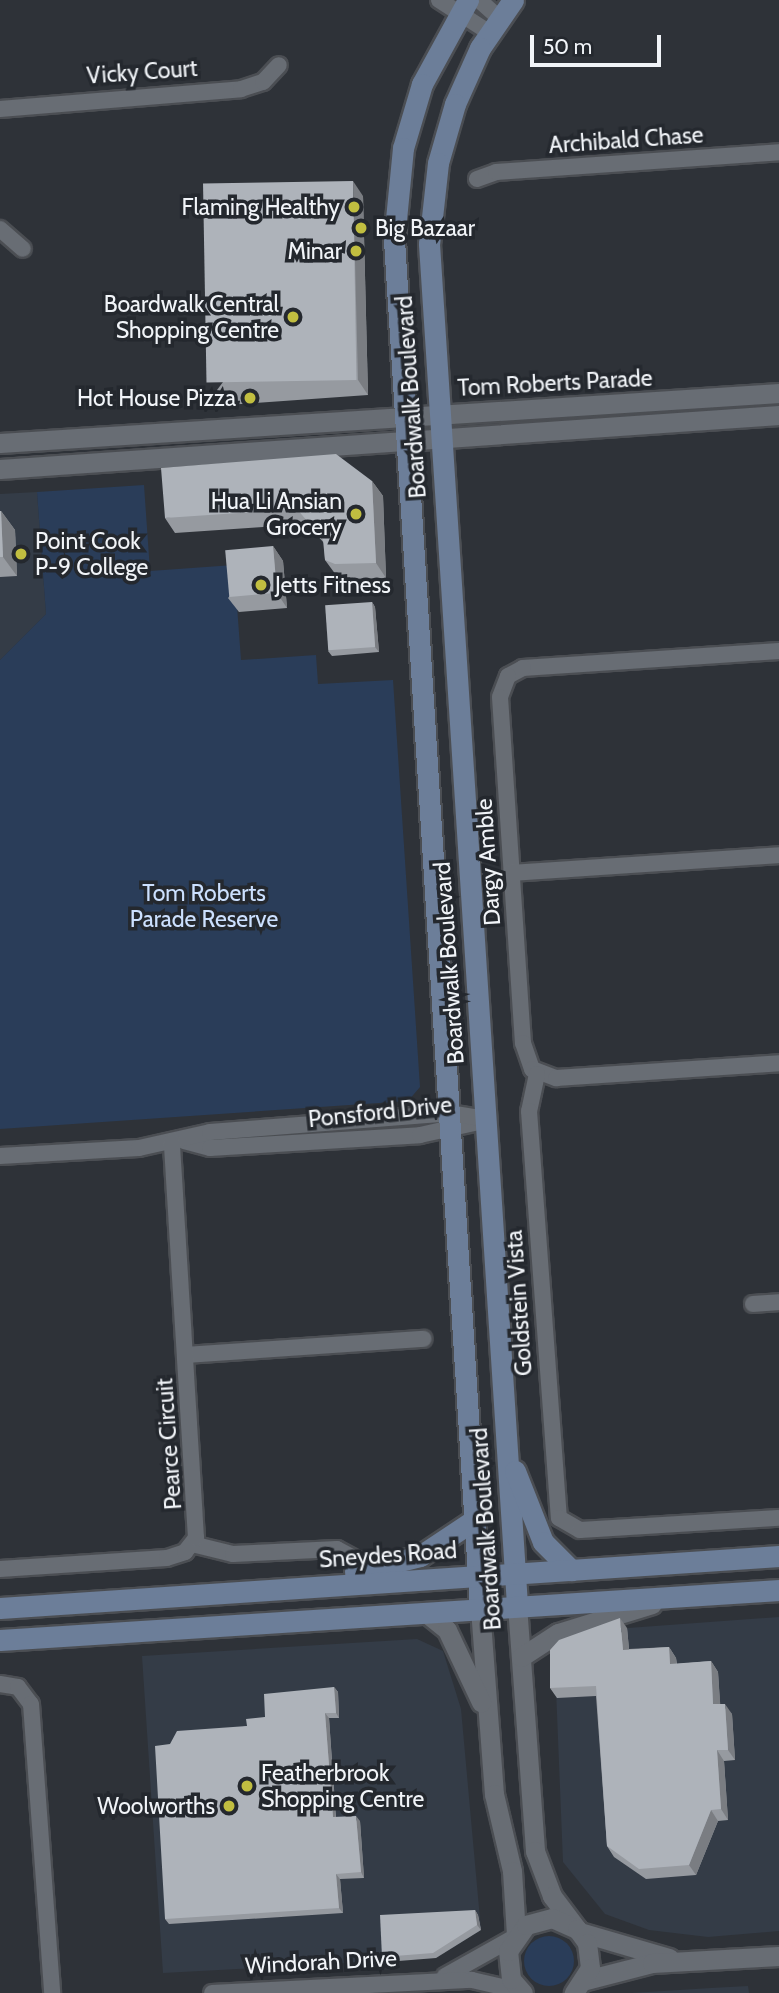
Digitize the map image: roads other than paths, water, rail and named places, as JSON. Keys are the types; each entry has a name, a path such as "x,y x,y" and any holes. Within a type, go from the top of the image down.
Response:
{"main road":[{"name":"Boardwalk Boulevard","path":"513,0 494,25 446,130 429,218 440,439 517,1605"},
{"name":"Boardwalk Boulevard","path":"463,6 422,84 396,192 404,417 480,1608"},
{"path":"507,1449 543,1542 571,1570"},
{"path":"0,1608 267,1589 383,1575 429,1552 474,1520"},
{"name":"Sneydes Road","path":"383,1575 514,1574 779,1556"},
{"path":"0,1640 779,1590"},
{"path":"65,1604 132,1608 161,1629"}],"street":[{"path":"439,0 463,6 494,25"},
{"path":"478,0 494,25"},
{"name":"Vicky Court","path":"0,108 241,89 262,82 279,65"},
{"name":"Archibald Chase","path":"477,179 496,172 779,152"},
{"path":"0,229 23,248"},
{"name":"Tom Roberts Parade","path":"0,443 779,393"},
{"path":"714,398 714,419"},
{"name":"Tom Roberts Parade","path":"0,469 406,443 779,415"},
{"path":"208,430 209,455"},
{"path":"138,435 160,459"},
{"name":"Dargy Amble","path":"537,1074 523,1043 500,697 512,672 779,651"},
{"path":"511,873 779,855"},
{"path":"537,1074 556,1078 779,1063"},
{"name":"Goldstein Vista","path":"537,1074 529,1125 554,1504 567,1526 779,1518"},
{"name":"Ponsford Drive","path":"0,1156 178,1142 210,1149 486,1119"},
{"name":"Pearce Circuit","path":"178,1142 186,1355 198,1523 192,1544"},
{"path":"753,1304 779,1302"},
{"path":"186,1355 423,1339"},
{"path":"0,1569 167,1558 192,1544 233,1554 337,1549 383,1575"},
{"path":"521,1657 570,1629 682,1596"},
{"name":"Boardwalk Boulevard","path":"517,1605 535,1851 552,1896 578,1931"},
{"name":"Boardwalk Boulevard","path":"480,1608 487,1716 514,1936 507,1965 521,1992"},
{"path":"425,1612 454,1642 487,1716"},
{"path":"0,1684 25,1692 32,1712 52,1993"},
{"path":"514,1936 552,1918 578,1931 677,1961"},
{"path":"578,1931 590,1956 581,1988"},
{"name":"Windorah Drive","path":"432,1980 514,1936"},
{"path":"581,1988 677,1961 779,1955"},
{"name":"Windorah Drive","path":"212,1993 432,1980 472,1980 521,1992"}],"place":[{"name":"Flaming Healthy","path":"354,207"},
{"name":"Big Bazaar","path":"361,228"},
{"name":"Minar","path":"356,251"},
{"name":"Boardwalk Central Shopping Centre","path":"293,317"},
{"name":"Hot House Pizza","path":"250,398"},
{"name":"Hua Li Ansian Grocery","path":"356,514"},
{"name":"Point Cook P-9 College","path":"21,554"},
{"name":"Jetts Fitness","path":"261,585"},
{"name":"Featherbrook Shopping Centre","path":"247,1786"},
{"name":"Woolworths","path":"229,1806"}],"park label":[{"name":"Tom Roberts Parade Reserve","path":"204,906"}]}
